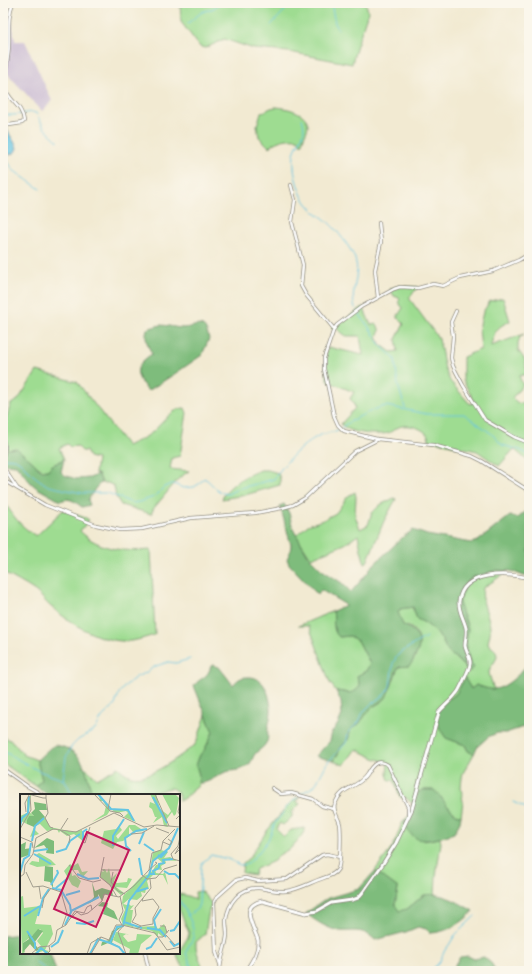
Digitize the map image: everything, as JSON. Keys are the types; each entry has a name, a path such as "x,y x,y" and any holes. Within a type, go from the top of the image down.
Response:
{"street":[{"path":"3,126 23,123 24,121 22,110 9,95 6,88 5,75 8,55 10,14 13,3"},
{"path":"291,185 295,200 292,222 303,265 301,286 306,295 334,329"},
{"path":"378,298 375,270 381,242 379,223"},
{"path":"529,254 498,269 487,273 460,278 446,285 433,284 418,288 400,287 389,291 342,320 334,329 324,362 334,416 344,430 377,439 433,445 472,456 529,491"},
{"path":"456,311 451,322 453,336 450,358 463,385 485,420 514,437 529,443"},
{"path":"3,480 45,505 105,528 120,530 147,528 191,518 255,513 282,508 305,498 355,451 377,439"},
{"path":"3,440 5,447 3,457"},
{"path":"3,467 18,490"},
{"path":"246,971 253,960 258,945 258,940 249,913 252,906 256,902 262,900 309,913 317,911 331,903 358,898 363,892 382,865 406,822 414,804 439,712 458,692 470,667 470,659 465,646 466,628 459,601 464,590 468,584 474,580 494,575 507,574 529,578"},
{"path":"220,971 226,936 226,919 228,910 230,904 239,894 253,888 288,891 335,872 340,865 340,822 334,809 335,804 342,792 364,778 373,764 382,762 388,765 394,780 403,795 408,810 406,822"},
{"path":"3,769 26,786 41,794"},
{"path":"272,788 281,794 291,793 313,799 322,806 334,809"},
{"path":"220,965 216,952 213,907 215,900 232,883 245,878 258,880 284,880 291,877 322,855 327,854 340,857"},
{"path":"146,954 148,971"}],"shaded area":[{"path":"10,11 15,41 25,41 52,101 42,111 3,69 3,58 7,41 3,40 3,18"}],"green space":[{"path":"180,3 366,3 368,12 352,64 289,52 254,49 224,39 206,48 200,47 181,22"},
{"path":"276,107 286,108 305,117 308,126 302,145 298,139 290,139 279,141 269,147 259,137 257,125 261,113"},
{"path":"400,286 418,287 409,298 439,339 445,369 450,381 469,403 472,404 474,401 463,380 463,357 481,349 479,329 483,312 490,301 503,298 510,321 502,325 497,330 493,337 491,346 524,334 520,337 518,350 525,360 527,374 519,376 523,385 512,398 518,403 529,405 529,462 514,449 499,466 477,451 429,440 426,433 412,426 403,426 388,433 377,434 356,432 349,430 341,424 355,408 350,399 354,392 327,381 326,359 328,347 363,355 360,336 346,336 336,328 332,329 332,326 337,325 363,307 371,325 377,324 380,331 377,336 380,344 391,352 398,351 396,339 404,324 397,317 403,308 398,302 400,300 399,298 394,296 390,289"},
{"path":"160,325 183,328 200,325 205,328 209,339 202,355 148,391 140,380 138,371 141,363 152,354 146,339 147,329"},
{"path":"37,371 77,382 127,446 148,436 170,414 185,408 187,413 180,456 172,458 170,469 189,471 179,478 154,508 151,514 121,505 116,497 114,486 108,483 101,483 98,474 95,474 97,459 89,457 86,451 82,451 77,446 70,447 67,444 59,448 64,459 51,466 48,470 39,468 23,453 12,449 3,450 3,428 11,404 18,400"},
{"path":"16,448 43,471 48,470 51,466 64,459 61,472 64,475 76,479 90,478 98,474 101,483 95,488 88,500 90,505 82,507 74,501 60,501 37,488 16,465 3,463 3,450"},
{"path":"261,470 268,470 278,473 280,485 245,495 222,499 228,489 233,485 244,477"},
{"path":"355,492 355,515 360,529 368,525 372,513 380,505 394,498 396,499 384,521 367,562 365,563 364,561 358,535 345,544 311,558 296,535 308,525 323,520 336,513 348,496"},
{"path":"3,500 17,520 36,536 63,510 89,520 80,531 95,542 104,546 122,550 151,550 155,635 131,641 120,641 98,636 68,620 50,606 35,591 3,572"},
{"path":"284,504 289,513 293,529 309,557 322,570 342,583 351,592 370,570 369,569 403,537 413,530 427,535 472,543 478,541 510,516 518,518 525,512 529,512 529,576 524,576 511,571 497,570 476,576 471,578 466,584 459,603 468,629 466,646 470,663 474,667 471,671 468,671 449,653 442,639 434,630 417,619 413,607 400,609 398,612 403,625 413,631 418,638 419,647 417,652 409,666 399,667 386,698 371,708 358,725 351,729 348,740 341,747 333,761 316,756 330,741 332,732 342,715 341,702 336,691 350,693 355,691 360,686 357,676 366,671 370,664 359,642 350,636 339,637 335,631 333,611 346,605 321,590 318,595 289,564 287,559 291,545 280,506"},
{"path":"497,570 508,571 483,588 482,593 490,627 488,643 495,649 497,655 496,660 489,672 493,687 495,689 491,690 476,685 472,689 467,683 442,705 440,729 446,738 465,745 468,751 474,754 463,773 461,787 463,802 461,816 457,815 450,809 434,790 423,790 417,793 413,804 406,798 400,797 394,780 389,780 387,774 388,764 356,749 344,765 333,761 341,747 348,740 351,729 358,725 371,708 383,701 391,687 399,667 409,665 417,653 419,646 418,636 414,630 402,624 398,614 400,609 412,607 417,619 434,630 442,639 446,649 468,671 472,666 469,662 466,648 467,624 459,604 461,595 467,584 475,577"},
{"path":"333,611 335,631 339,637 350,636 359,642 370,664 366,671 357,676 360,686 352,692 336,691 330,683 309,626 298,626"},
{"path":"529,662 529,725 506,733 497,733 488,737 477,747 474,754 468,751 465,745 446,738 440,729 437,720 438,710 442,704 456,694 465,678 471,689 476,685 487,689 496,689 512,680"},
{"path":"213,665 219,667 233,685 243,677 259,680 266,688 268,693 271,715 267,741 255,754 249,765 242,769 223,773 209,781 198,783 199,775 196,765 213,732 194,686 208,674 211,666"},
{"path":"206,715 213,732 196,764 199,775 198,786 180,800 180,794 178,794 170,788 149,794 92,794 85,767 97,779 118,767 131,776 138,777 164,767 194,746"},
{"path":"3,736 13,742 24,755 37,760 42,780 37,784 37,787 3,763"},
{"path":"55,745 65,748 73,752 78,757 86,770 92,794 47,794 37,787 37,784 42,780 37,760"},
{"path":"423,790 434,790 450,809 457,815 461,816 460,822 454,833 431,840 424,840 417,839 407,829 404,820 409,816 417,793"},
{"path":"299,797 297,802 300,804 292,812 292,817 283,825 280,823 276,829 284,837 291,830 304,828 305,832 291,848 279,855 274,861 256,869 254,875 242,873 243,863 250,857 266,832 289,804"},
{"path":"404,820 406,827 424,841 440,838 441,843 435,895 424,895 401,912 396,909 395,905 398,888 375,871 391,849"},
{"path":"375,871 398,888 395,905 399,911 407,909 424,895 431,894 450,898 473,911 465,920 448,929 436,933 430,933 426,929 418,927 406,932 375,940 363,932 331,929 317,922 306,913 328,898 359,889"},
{"path":"201,891 212,904 209,910 205,934 196,942 203,971 187,971 179,961 177,955 180,954 180,950 189,933 180,911 180,894 196,900 195,892"},
{"path":"20,934 20,954 50,954 56,971 3,971 3,936"},
{"path":"468,956 474,959 484,957 492,964 495,971 457,971 453,969 460,957"}],"water":[{"path":"6,126 17,148 15,152 3,158 3,127"}],"waterway":[{"path":"188,23 202,12 214,8 220,3"},
{"path":"271,25 292,3"},
{"path":"331,3 335,23 338,29"},
{"path":"3,114 13,115 29,112 36,113 45,129 58,141"},
{"path":"302,119 304,130 294,154 294,170 297,183 306,203 313,211 326,220 335,229 355,259 357,271 353,296 355,308"},
{"path":"6,158 13,170 40,189"},
{"path":"357,311 380,345 395,359 398,385 405,408"},
{"path":"4,458 15,459 20,462 34,476 48,486 82,493 108,493 132,503 154,497 164,487 171,484 183,488 194,487 204,478 220,492 228,494 237,489 274,479 289,460 302,447 316,437 339,429 367,413 386,406 427,414 464,414 492,434 502,445 520,450 529,455"},
{"path":"300,794 313,787 327,763 346,743 349,731 359,722 363,712 388,690 390,686 393,663 397,656 426,637"},
{"path":"63,780 66,757 72,746 78,740 95,730 102,717 115,705 119,693 126,685 136,677 156,666 168,662 176,663 190,659"},
{"path":"3,751 39,771 64,780 72,794"},
{"path":"187,916 197,909 199,904 201,866 203,862 211,855 228,859 240,865 248,864 268,840 275,823 288,805 298,797"},
{"path":"513,802 529,808"},
{"path":"180,902 189,918 194,933 186,953 193,971"},
{"path":"430,971 439,963 445,950 455,935 475,916"},
{"path":"36,962 47,971"}]}
